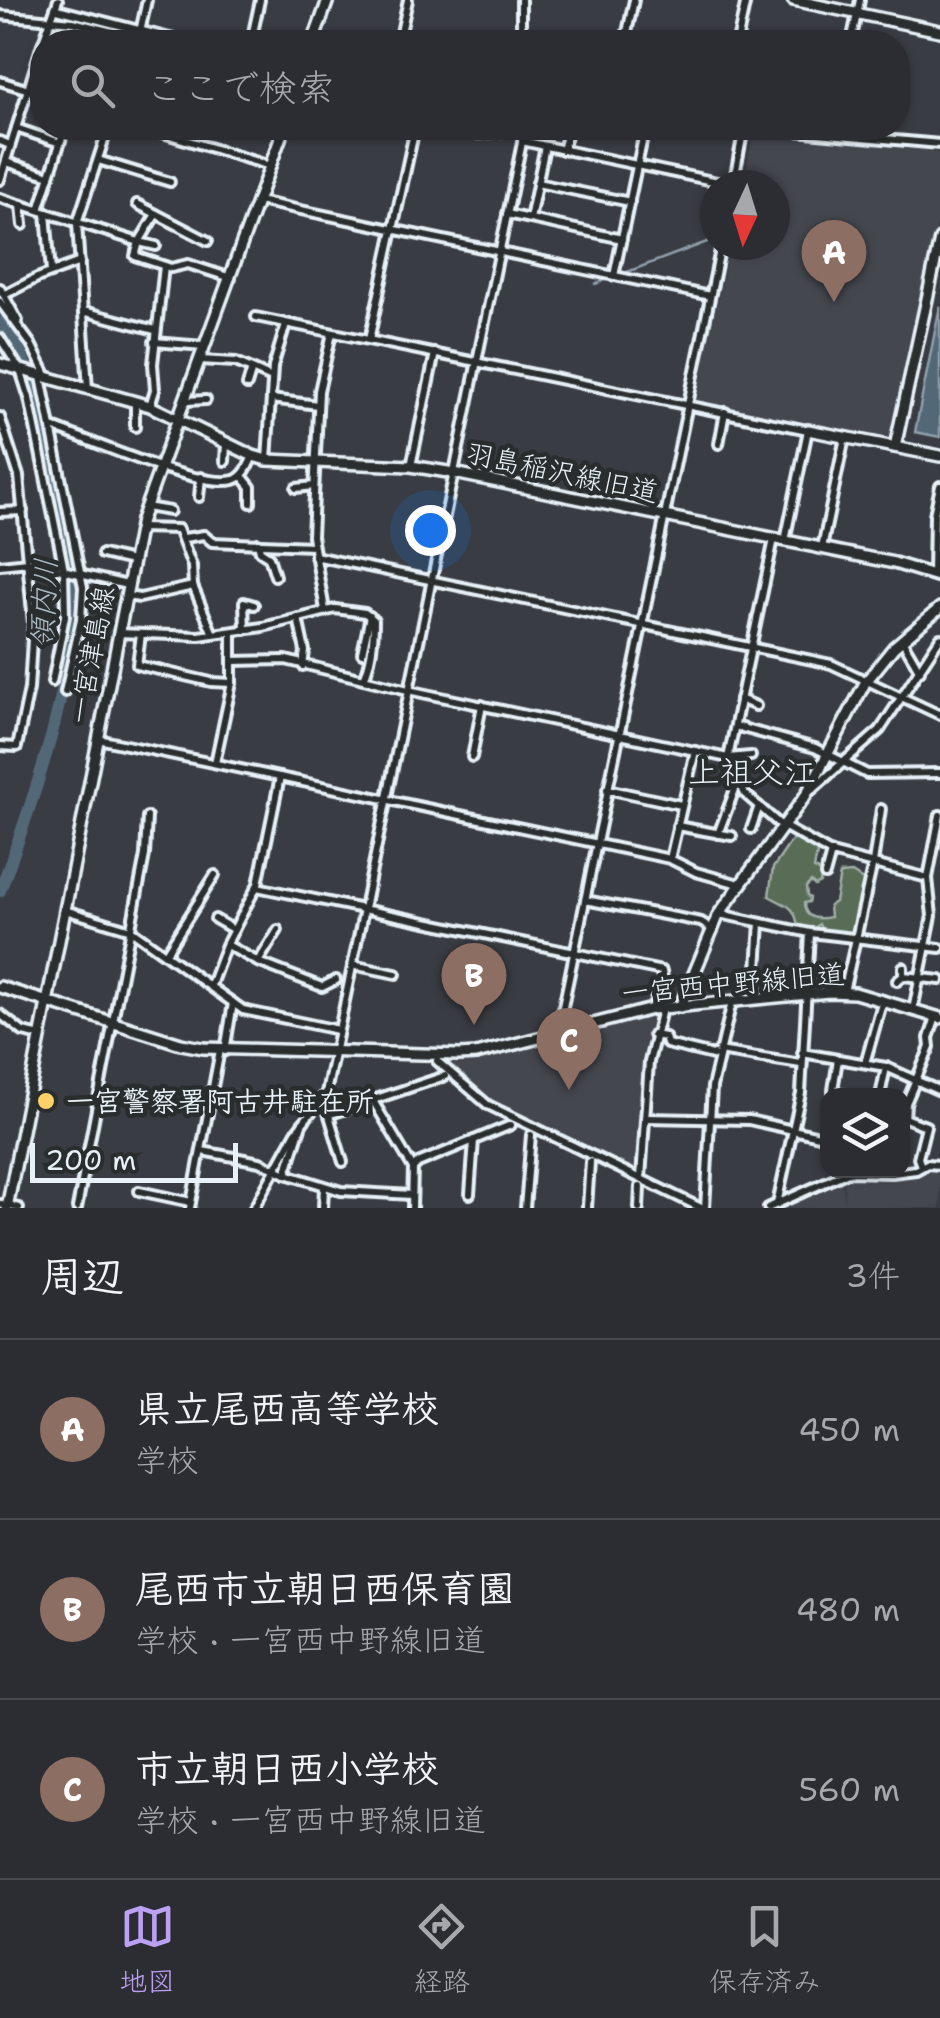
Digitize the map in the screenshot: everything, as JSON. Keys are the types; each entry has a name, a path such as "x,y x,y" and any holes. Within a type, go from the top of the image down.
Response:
{"street":[{"path":"140,30 147,0"},
{"path":"254,30 260,0"},
{"path":"318,30 328,0"},
{"path":"402,30 408,0"},
{"path":"521,0 521,30"},
{"path":"628,30 634,0"},
{"path":"740,30 746,0"},
{"path":"793,0 940,31"},
{"path":"854,30 860,0"},
{"path":"47,30 57,4 121,30"},
{"path":"0,15 105,30"},
{"path":"0,81 28,90"},
{"path":"0,180 30,84"},
{"path":"16,128 30,133"},
{"path":"51,140 60,143"},
{"path":"50,272 42,211 61,140"},
{"path":"88,388 77,223 104,140"},
{"path":"186,140 270,166"},
{"name":"一宮津島線","path":"8,1206 139,528 280,140"},
{"path":"370,340 412,140"},
{"path":"563,150 566,140"},
{"path":"614,276 643,140"},
{"path":"736,170 742,140"},
{"path":"907,140 940,144"},
{"path":"0,141 10,145"},
{"path":"254,1208 302,1122 324,1099 522,141 700,178"},
{"path":"530,219 544,146"},
{"path":"98,160 170,182"},
{"path":"6,162 50,176"},
{"path":"537,183 630,202"},
{"path":"0,198 156,246"},
{"path":"258,201 710,296"},
{"path":"137,204 208,241"},
{"path":"21,205 24,225"},
{"path":"156,214 134,256 171,268 188,264 230,278"},
{"path":"507,214 622,239"},
{"path":"895,447 940,239"},
{"path":"558,1031 718,260"},
{"path":"66,692 81,620 81,574 42,376 1,295 80,262"},
{"path":"150,406 156,379 152,364 164,266"},
{"path":"83,311 155,330"},
{"path":"256,318 940,456"},
{"path":"267,460 272,378 286,324"},
{"path":"324,610 312,546 314,464 318,404 332,333"},
{"path":"0,338 22,370 65,570 65,616 52,682"},
{"path":"154,342 204,346"},
{"path":"411,466 435,353"},
{"path":"200,360 236,362 251,372 272,378"},
{"name":"羽島稲沢線旧道","path":"0,364 150,406 178,418 228,454 314,464 411,466 454,472 822,548 936,576"},
{"path":"247,385 251,372"},
{"path":"271,399 318,404"},
{"path":"185,400 206,400"},
{"path":"134,403 135,427"},
{"path":"719,444 725,412"},
{"path":"0,417 19,476 33,640 30,689 17,747 0,746"},
{"path":"52,427 201,477 233,480 242,476 254,456"},
{"path":"786,541 808,430"},
{"path":"822,548 845,438"},
{"path":"242,476 251,488 252,503"},
{"path":"200,498 201,477"},
{"path":"296,488 314,486"},
{"path":"936,576 934,516 940,486"},
{"path":"146,507 170,511"},
{"path":"0,512 23,511"},
{"path":"139,528 178,529 184,538 194,586 214,634"},
{"path":"184,538 204,535 212,542 312,546"},
{"path":"774,538 728,758 738,784 782,825 831,853 928,878"},
{"path":"258,543 275,576"},
{"path":"102,554 132,561"},
{"path":"315,556 830,664 940,716"},
{"path":"0,565 28,562 154,596 194,586"},
{"path":"246,630 244,602 254,605"},
{"path":"806,795 868,680 902,640 940,608"},
{"path":"118,633 232,632 324,610 371,615"},
{"path":"362,653 371,615"},
{"path":"364,679 373,644 371,615"},
{"path":"298,618 305,651 303,666"},
{"path":"215,764 232,683 232,632"},
{"path":"140,634 137,664 211,682 232,683"},
{"path":"680,1007 712,928 739,884 806,795 880,730 940,638"},
{"path":"902,640 920,670"},
{"path":"930,654 940,660"},
{"path":"233,662 286,660 728,758 750,756"},
{"path":"740,699 756,706"},
{"path":"472,757 482,705"},
{"path":"734,726 827,752 867,774 940,773"},
{"path":"98,739 670,859 696,872 739,884"},
{"path":"670,859 696,751"},
{"path":"211,985 226,945 257,887 280,777"},
{"path":"718,834 738,784"},
{"path":"607,789 681,805"},
{"path":"751,829 758,806"},
{"path":"844,992 880,809"},
{"path":"76,1208 146,855 147,816"},
{"path":"914,1010 932,916 928,878 936,858 940,818"},
{"path":"677,826 732,836"},
{"path":"825,876 831,853"},
{"path":"166,953 215,875"},
{"path":"257,887 662,971 639,1208"},
{"path":"585,900 690,920 712,928"},
{"path":"65,910 131,930 243,1010 338,1030"},
{"path":"719,914 810,933 940,948"},
{"path":"215,919 234,930"},
{"path":"755,1000 760,922"},
{"path":"258,962 278,930"},
{"path":"772,1206 800,1093 810,933"},
{"path":"226,945 322,987 336,980"},
{"path":"352,965 396,974"},
{"path":"901,974 940,980"},
{"name":"一宮西中野線旧道","path":"0,987 181,1044 222,1050 459,1056 657,1009 844,992 938,1018"},
{"path":"864,1063 883,1000"},
{"path":"437,1062 488,1105 640,1183 703,1208 708,1120 718,1053 732,1002"},
{"path":"139,1191 191,1205 232,1003"},
{"path":"0,1014 23,1032 41,1036"},
{"path":"910,1092 930,1048 929,1038 938,1018"},
{"path":"653,1036 665,1037 667,1044 802,1064"},
{"path":"802,1053 886,1067 940,1091"},
{"path":"833,1088 838,1059"},
{"path":"882,1088 886,1067"},
{"path":"331,1114 445,1076"},
{"path":"214,1085 222,1090"},
{"path":"324,1099 343,1162"},
{"path":"372,1099 413,1168 412,1208"},
{"path":"646,1118 749,1120 820,1136"},
{"path":"910,1120 926,1126 918,1158 921,1166"},
{"path":"286,1174 302,1122"},
{"path":"413,1168 418,1162 511,1124"},
{"path":"524,1208 530,1135"},
{"path":"470,1194 474,1140"},
{"path":"202,1151 260,1162 324,1187 412,1195"},
{"path":"587,1208 590,1162"},
{"path":"910,1170 940,1165"},
{"path":"772,1206 835,1178"},
{"path":"348,1181 348,1192"},
{"path":"323,1208 324,1187"}],"shaded area":[{"path":"752,140 918,146 940,154 940,211 893,439 696,400 727,260 790,260 790,170 745,170"},
{"path":"654,1013 645,1059 638,1169 486,1097 446,1059 476,1058"},
{"path":"940,1168 940,1208 776,1208 841,1178 845,1204 844,1178 910,1178 910,1171"}],"green space":[{"path":"794,837 810,844 817,853 814,869 822,872 820,883 815,886 811,882 806,887 810,898 804,903 809,915 830,917 829,906 835,902 840,874 852,873 866,882 850,937 824,934 819,924 811,932 799,930 792,910 769,896 773,868"}],"water":[{"path":"940,306 940,437 915,432"}],"waterway":[{"path":"258,30 264,0"},
{"path":"0,10 48,16"},
{"path":"58,16 120,30"},
{"path":"739,170 746,140"},
{"path":"849,140 940,148"},
{"path":"619,275 700,245"},
{"path":"595,284 612,277"},
{"name":"領内川","path":"0,322 18,348 35,393 71,537 75,591 65,679 54,724 0,891"},
{"path":"564,1018 577,959"}],"place":[{"name":"県立尾西高等学校","path":"834,302"},
{"name":"尾西市立朝日西保育園","path":"474,1025"},
{"name":"市立朝日西小学校","path":"569,1090"},
{"name":"一宮警察署阿古井駐在所","path":"46,1101"}],"district":[{"name":"上祖父江","path":"752,772"}]}
